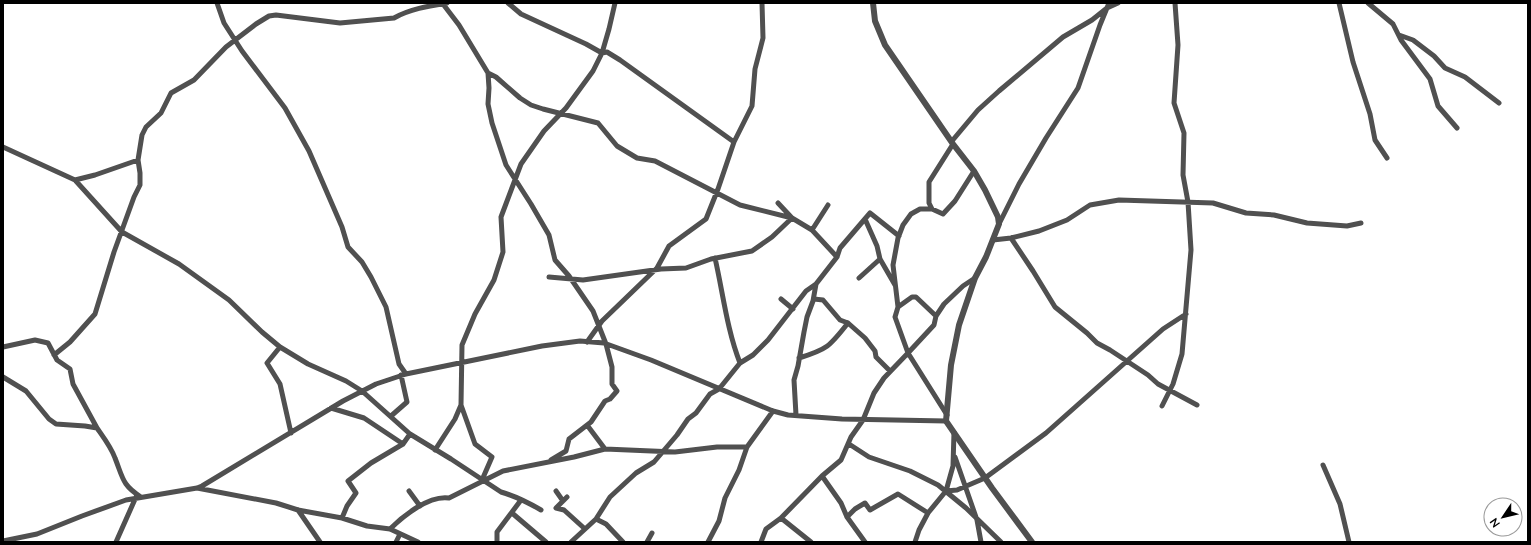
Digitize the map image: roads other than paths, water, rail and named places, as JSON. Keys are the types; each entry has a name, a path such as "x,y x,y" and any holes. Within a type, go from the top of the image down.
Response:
{"street":[{"path":"217,3 224,24 285,108 296,126 309,151 342,227 348,247 362,262 386,307 399,364 403,375 407,402 391,416"},
{"path":"54,356 70,342 95,314 107,274 134,197 140,185 138,160 142,136 146,127 161,113 171,93 194,80 235,40 269,16 276,15 340,23 394,18 407,12 445,3 488,73 488,104 492,123 506,165 549,235 555,260 571,279 593,311 606,344 612,367 612,384 617,392 610,399 604,401 591,422 569,439 566,451 551,460"},
{"path":"508,3 521,14 602,53 607,52 734,142"},
{"path":"482,480 492,457 475,444 461,405 462,345 475,314 494,280 503,252 501,217 521,164 544,131 561,114 593,71 602,53 615,3"},
{"path":"587,342 599,325 654,270 669,246 706,219 734,142 752,106 755,69 763,38 762,3"},
{"path":"932,209 929,203 929,182 952,143 978,110 1063,37 1092,20 1108,6 1118,3"},
{"path":"1162,406 1170,391 1182,354 1191,250 1188,202 1183,175 1184,133 1174,103 1178,45 1175,3"},
{"path":"1339,3 1353,62 1370,114 1375,140 1387,158"},
{"path":"1368,3 1393,24 1416,62 1430,79 1438,106 1457,128"},
{"path":"875,5 875,21 885,45 952,143 974,172 994,207 999,224"},
{"path":"947,418 951,366 959,325 975,278 1019,184 1078,88 1108,6"},
{"path":"1399,35 1414,40 1434,56 1445,68 1465,77 1499,103"},
{"path":"488,73 496,77 520,98 531,104 561,114 598,123 617,146 637,158 655,161 740,206 792,218"},
{"path":"3,147 75,180 122,232 165,255 221,293 280,347 308,364 346,381 362,391 410,434 501,492 510,494 541,510"},
{"path":"75,180 95,175 138,160"},
{"path":"974,172 955,201 943,214 932,209 920,208 911,214 904,225 899,236 894,256 898,307 895,317 908,353 954,432 985,478 1032,542"},
{"path":"993,240 1011,238 1039,231 1067,220 1090,205 1119,200 1213,203 1246,213 1274,215 1307,223 1347,226 1361,223"},
{"path":"778,203 792,218 812,230 837,257"},
{"path":"812,230 828,205"},
{"path":"572,542 596,518 610,497 636,473 654,462 710,394 719,389 740,363 753,355 768,340 806,291 816,284 837,257 840,248 864,219 870,214 899,236"},
{"path":"549,277 583,280 654,270 686,268 715,258 752,251 772,237 792,218"},
{"path":"864,219 877,246 880,259 897,290"},
{"path":"1011,238 1034,271 1055,307 1097,343 1148,375 1158,384 1197,406"},
{"path":"715,258 723,290 733,344 740,363"},
{"path":"859,278 880,259"},
{"path":"761,542 766,529 780,518 822,476 841,460 851,437 863,420 874,393 884,378 934,325 936,316 950,298 975,278"},
{"path":"796,415 794,380 807,317 814,299 816,284"},
{"path":"898,307 912,296 916,297 936,316"},
{"path":"781,299 793,309"},
{"path":"814,299 823,300 840,320 848,323 865,338 875,351 876,357 890,372"},
{"path":"946,491 965,487 985,478 1046,433 1163,329 1186,314"},
{"path":"799,358 818,352 831,345 848,323"},
{"path":"3,347 25,341 41,340 48,343 54,356 70,369 74,384 97,428 116,458 120,472 127,485 130,490 139,497"},
{"path":"3,541 37,534 106,506 139,497 197,488 213,480 331,408 376,384 403,375 542,346 587,342 606,344 651,360 773,411 788,415 863,420 947,418"},
{"path":"280,347 267,363 280,384 290,433"},
{"path":"3,377 26,391 49,419 56,424 97,428"},
{"path":"3,384 6,382 15,385"},
{"path":"435,450 455,419 461,405"},
{"path":"331,408 364,418 403,444"},
{"path":"708,542 719,521 726,498 747,448 773,411"},
{"path":"587,425 605,449"},
{"path":"915,542 928,513 946,491 952,472 954,432"},
{"path":"342,518 347,506 356,493 348,481 371,463 403,444 410,434"},
{"path":"849,444 869,457 924,477 946,491 1001,542"},
{"path":"390,529 400,520 430,500 442,497 449,498 503,470 574,457 605,449 661,452 717,447 747,448"},
{"path":"954,455 976,520 981,542"},
{"path":"1324,465 1340,504 1349,542"},
{"path":"822,476 841,503 846,517 865,542"},
{"path":"197,488 342,518 367,526 390,529 418,542"},
{"path":"408,491 420,506"},
{"path":"556,491 563,501"},
{"path":"846,517 865,503 870,510 889,501 898,494 928,513"},
{"path":"116,542 139,497"},
{"path":"567,497 556,508 564,510 585,529"},
{"path":"497,542 497,532 521,500"},
{"path":"298,510 320,542"},
{"path":"512,513 546,542"},
{"path":"596,518 606,524 623,542"},
{"path":"780,518 810,542"},
{"path":"647,542 652,533"},
{"path":"396,542 400,534"}]}
